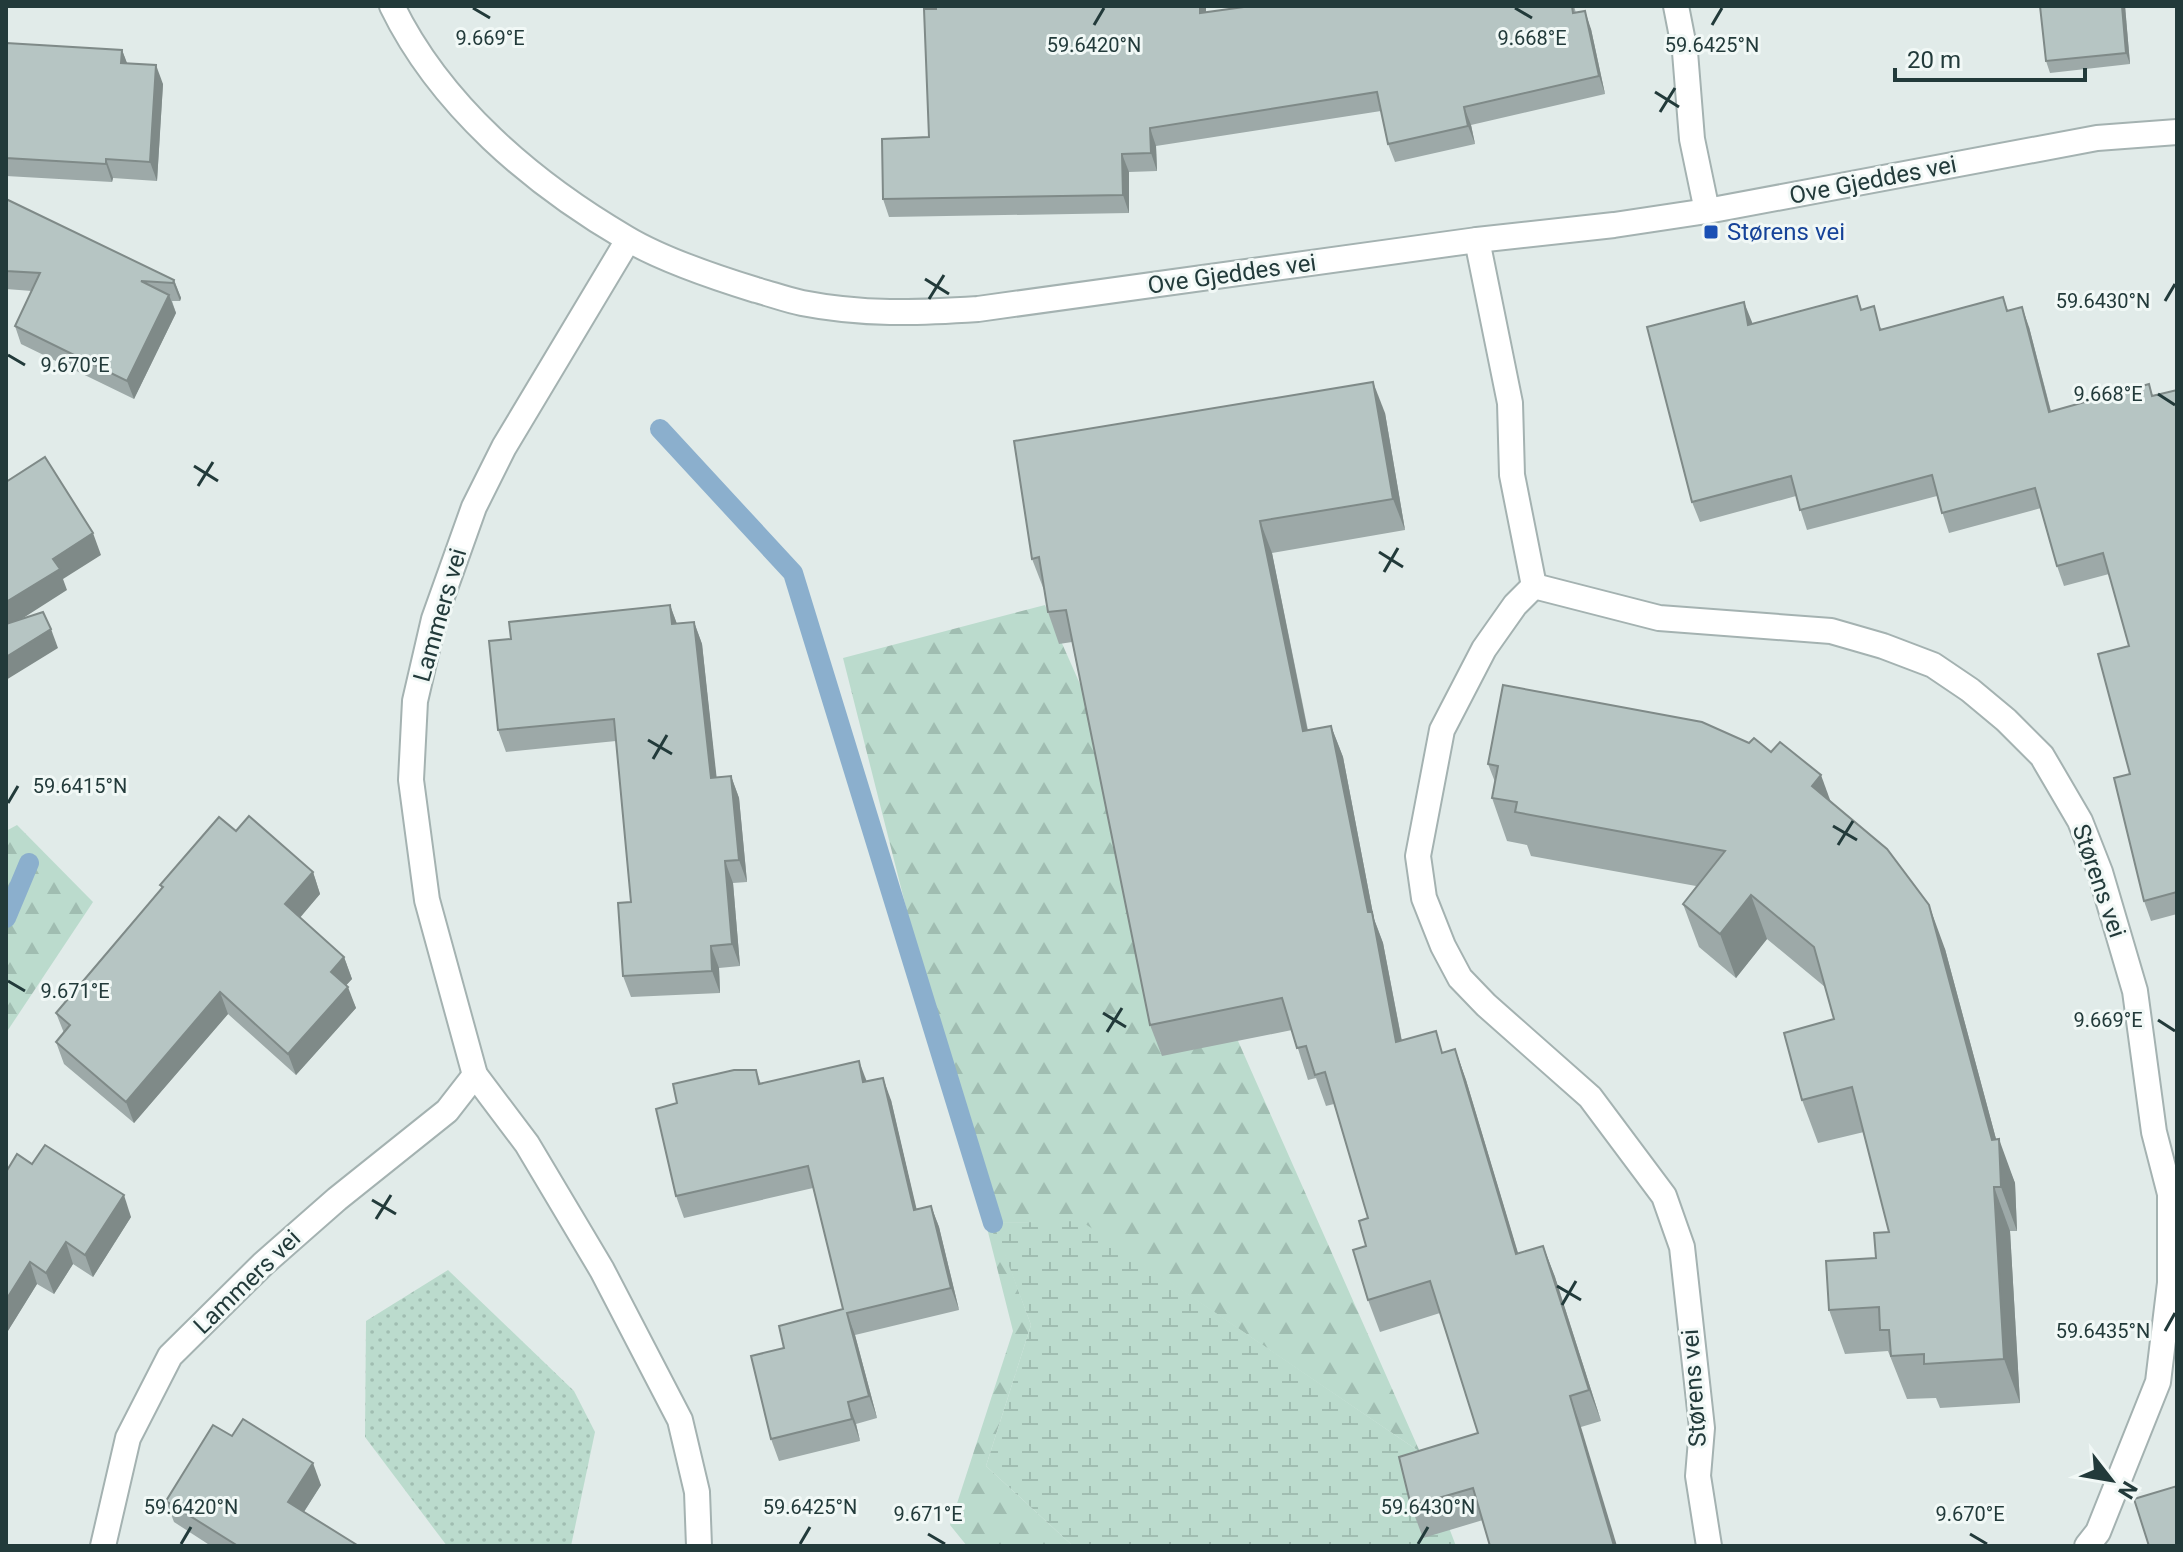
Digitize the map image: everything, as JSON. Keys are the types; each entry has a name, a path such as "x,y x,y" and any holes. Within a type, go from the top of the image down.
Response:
{"street":[{"name":"Ove Gjeddes vei","path":"392,6 403,29 441,84 492,139 563,197 628,240 721,279 802,303 895,314 978,309 1477,240 1614,225 1707,211 2097,138 2177,132"},
{"path":"1676,6 1685,52 1692,139 1707,211"},
{"name":"Lammers vei","path":"628,240 504,447 474,507 434,619 415,701 411,780 427,900 475,1075 527,1144 594,1257 680,1420 697,1492 699,1546"},
{"path":"1477,240 1510,403 1512,475 1534,586"},
{"name":"Størens vei","path":"1709,1546 1698,1476 1702,1428 1682,1247 1664,1196 1590,1097 1460,978 1424,898 1418,856 1442,730 1484,649 1515,605 1534,586 1659,618 1831,631 1933,665 2006,720 2042,756 2073,808 2100,872 2135,991 2154,1132 2170,1194 2170,1283 2158,1382 2098,1532 2087,1546"},
{"name":"Lammers vei","path":"103,1546 128,1438 170,1356 284,1245 447,1111 475,1075"}],"green space":[{"path":"1045,605 1420,1452 1081,1222 994,1223 1031,1325 986,1466 1073,1546 967,1546 950,1525 1013,1331 843,658"},
{"path":"17,825 93,902 6,1033 6,831"},
{"path":"1081,1221 1420,1452 1456,1546 1073,1546 986,1466 1031,1325 993,1223"},
{"path":"448,1270 574,1391 595,1432 571,1546 447,1546 365,1437 366,1321"}],"building":[{"path":"936,6 1200,6 1200,13 1251,6 1572,6 1573,13 1585,11 1599,76 1464,107 1468,126 1388,144 1377,92 1150,128 1151,153 1122,154 1123,195 883,199 882,139 929,137 924,9 936,9"},
{"path":"2040,6 2122,6 2126,53 2046,61"},
{"path":"6,43 122,50 121,63 156,65 150,162 106,159 106,164 6,158"},
{"path":"6,199 174,280 173,283 141,281 169,295 127,381 15,326 40,273 6,271"},
{"path":"1857,296 1861,310 1874,306 1880,330 2003,297 2007,311 2022,307 2049,412 2149,384 2152,396 2177,390 2177,892 2144,901 2114,778 2130,774 2098,654 2129,646 2103,553 2057,566 2035,488 1942,513 1932,475 1800,510 1791,476 1692,502 1647,327 1744,302 1748,325"},
{"path":"1373,382 1393,499 1260,521 1303,731 1331,726 1368,912 1372,912 1396,1042 1436,1031 1442,1053 1455,1049 1516,1254 1543,1246 1589,1390 1570,1396 1614,1546 1490,1546 1473,1488 1411,1506 1399,1457 1478,1433 1430,1281 1368,1300 1353,1250 1366,1246 1359,1221 1368,1218 1325,1072 1315,1075 1306,1046 1297,1048 1282,998 1150,1025 1066,610 1048,612 1039,557 1032,559 1014,441"},
{"path":"45,457 93,533 53,559 60,569 6,602 6,482"},
{"path":"670,605 672,624 694,622 711,778 731,776 739,860 725,861 732,944 711,946 712,971 623,976 618,903 631,902 614,719 498,730 489,641 511,639 509,622"},
{"path":"43,612 51,629 6,657 6,624"},
{"path":"1503,685 1702,722 1749,743 1754,738 1771,752 1780,742 1821,775 1812,786 1887,849 1929,905 1992,1140 1999,1139 2001,1187 1994,1187 2004,1359 1924,1364 1924,1354 1891,1356 1889,1330 1880,1330 1879,1307 1829,1310 1826,1261 1876,1258 1874,1233 1889,1232 1852,1087 1802,1100 1784,1033 1834,1019 1814,947 1751,895 1720,934 1683,904 1725,851 1515,812 1517,802 1492,798 1498,766 1488,764"},
{"path":"249,816 313,872 285,904 344,957 331,972 348,987 288,1054 220,992 126,1102 56,1042 70,1025 56,1013 219,817 236,831"},
{"path":"859,1061 863,1082 883,1078 914,1210 931,1206 951,1288 847,1313 869,1396 848,1402 852,1419 771,1439 751,1356 784,1348 779,1326 843,1309 808,1166 676,1196 656,1109 677,1103 673,1084 734,1070 756,1070 759,1084"},
{"path":"45,1145 124,1195 85,1255 66,1242 46,1273 30,1262 6,1300 6,1172 17,1154 32,1164"},
{"path":"243,1419 313,1463 288,1502 357,1546 238,1546 166,1501 213,1425 232,1436"},
{"path":"2177,1486 2177,1546 2149,1546 2134,1499"}],"waterway":[{"path":"660,429 793,573 993,1223"},
{"path":"6,918 29,863"}],"place":[{"name":"Størens vei","path":"1711,232"}]}
